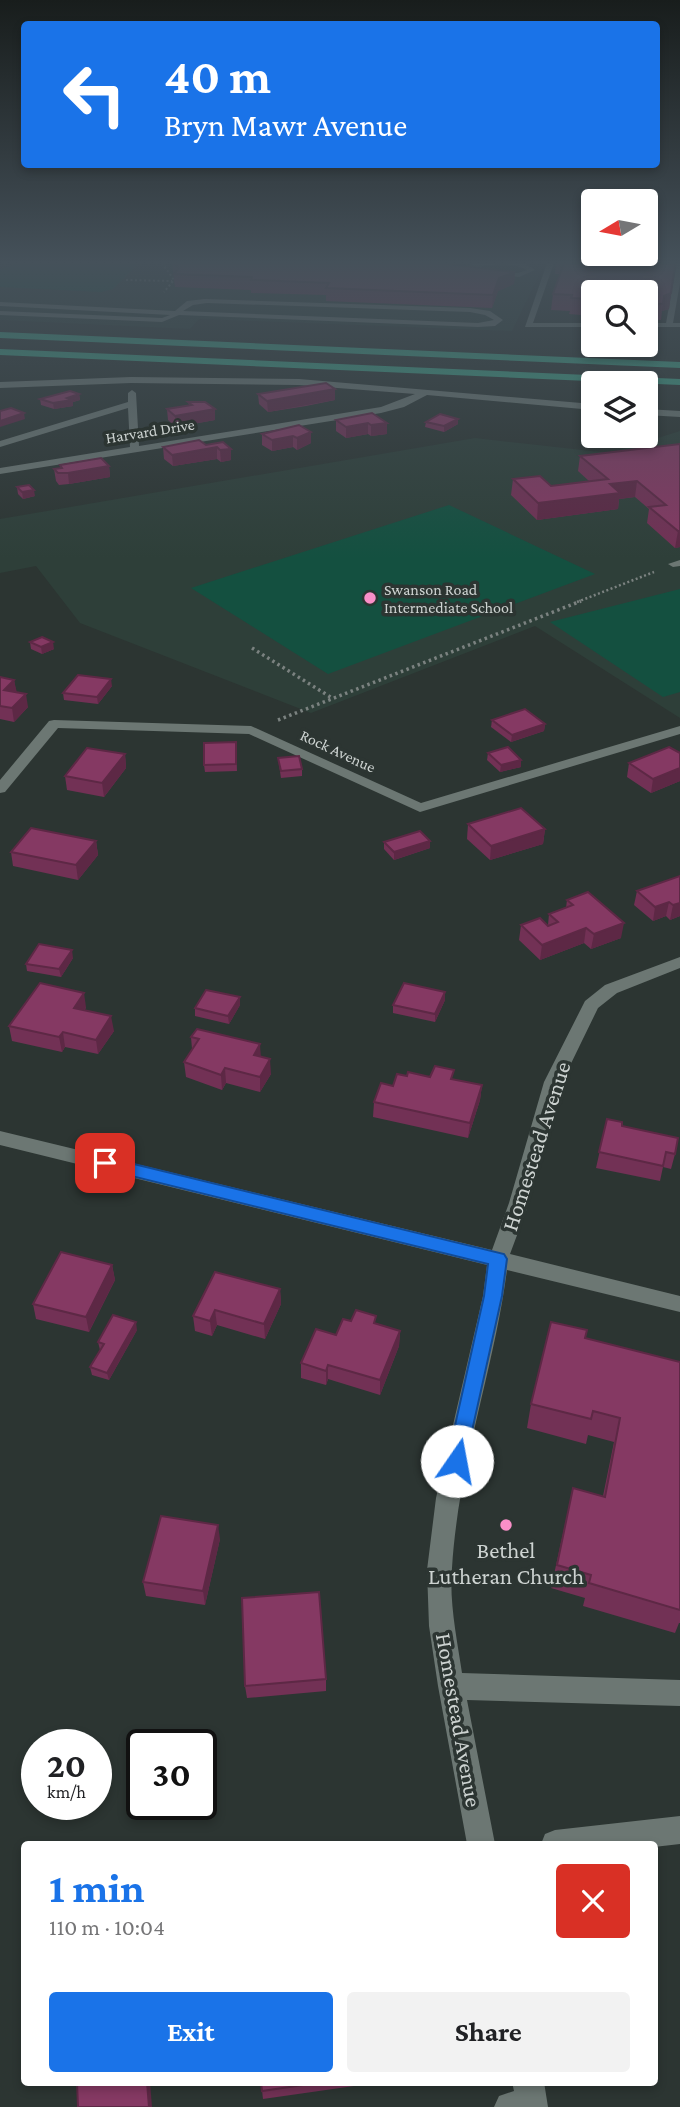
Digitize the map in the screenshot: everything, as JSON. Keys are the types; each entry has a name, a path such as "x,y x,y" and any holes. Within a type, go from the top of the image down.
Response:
{"highway":[{"path":"211,361 680,382"},
{"path":"597,361 680,365"}],"street":[{"path":"131,380 135,449"},
{"path":"0,385 131,380 299,382 581,406"},
{"name":"Harvard Drive","path":"0,471 387,409 426,392"},
{"path":"0,444 132,404"},
{"path":"658,413 680,414"},
{"name":"Rock Avenue","path":"0,789 54,724 251,730 421,808 680,730"},
{"name":"Homestead Avenue","path":"480,1841 451,1686 439,1598 444,1517 491,1306 498,1259 519,1203 554,1082 591,1005 611,989 680,962"},
{"path":"0,1138 680,1304"},
{"path":"451,1686 680,1693"},
{"path":"582,1841 680,1830"}],"path":[{"path":"251,730 676,564"},
{"path":"252,649 332,698"}],"shaded area":[{"name":"Swanson Road Intermediate School","path":"680,431 680,718 535,626 311,713 80,623 36,566 0,573 0,519 475,438 610,453 626,448 658,448 658,438"}],"green space":[{"path":"449,505 595,574 328,674 191,588"},
{"path":"680,589 680,692 663,697 550,622"}],"building":[{"path":"326,383 335,389 267,401 258,394"},
{"path":"70,391 79,394 67,398 72,400 53,403 40,399"},
{"path":"188,402 205,402 215,409 175,416 167,409 192,405"},
{"path":"11,408 24,413 0,421 0,411"},
{"path":"372,413 387,423 346,427 336,420"},
{"path":"440,414 458,419 444,426 426,422"},
{"path":"299,425 311,432 297,438 293,436 272,440 262,434"},
{"path":"199,440 206,445 223,442 231,449 220,450 217,447 172,455 163,447"},
{"path":"680,444 680,531 649,507 666,505 637,481 610,484 620,493 538,503 513,479 540,476 551,486 608,479 580,456"},
{"path":"101,458 109,466 68,473 58,473 54,469 62,468 60,465"},
{"path":"29,485 34,490 22,492 17,487"},
{"path":"42,637 53,642 41,647 30,642"},
{"path":"78,675 111,679 97,697 63,693"},
{"path":"0,677 14,680 4,690 26,694 12,708 0,706"},
{"path":"525,709 545,724 512,735 492,720"},
{"path":"236,742 236,764 204,765 204,743"},
{"path":"508,747 521,760 501,765 488,753"},
{"path":"669,747 680,753 680,768 653,779 629,763"},
{"path":"87,748 125,754 102,783 65,776"},
{"path":"299,756 302,769 281,771 278,758"},
{"path":"521,808 545,829 491,846 468,824"},
{"path":"31,828 96,841 76,865 11,852"},
{"path":"420,831 430,841 394,852 384,842"},
{"path":"680,876 680,903 673,905 669,902 655,907 637,891"},
{"path":"588,892 624,923 594,934 586,928 542,945 521,925 540,918 548,926 558,922 549,914 573,905 567,900"},
{"path":"39,944 72,950 59,969 26,964"},
{"path":"40,983 84,993 74,1008 111,1016 96,1040 63,1032 59,1037 9,1026"},
{"path":"404,983 445,992 435,1014 393,1005"},
{"path":"206,990 240,997 228,1016 195,1008"},
{"path":"197,1029 260,1044 254,1055 270,1059 260,1077 225,1068 221,1075 184,1062 199,1039 191,1037"},
{"path":"435,1066 454,1070 451,1079 482,1085 470,1123 374,1102 381,1083 393,1086 397,1074 407,1076 408,1072 430,1077"},
{"path":"607,1119 622,1122 622,1126 678,1138 675,1154 666,1152 663,1166 599,1152"},
{"path":"61,1252 112,1265 86,1317 33,1304"},
{"path":"215,1272 280,1289 264,1324 215,1310 210,1321 193,1316"},
{"path":"356,1310 376,1316 374,1323 400,1331 380,1380 328,1365 326,1371 301,1363 316,1329 336,1335 343,1319 351,1321"},
{"path":"113,1315 136,1322 107,1373 90,1367 104,1344 98,1342"},
{"path":"551,1322 587,1330 585,1338 680,1362 680,1610 589,1583 591,1575 557,1565 573,1488 605,1497 620,1418 593,1411 591,1419 531,1404"},
{"path":"161,1516 218,1525 203,1591 143,1582"},
{"path":"319,1592 326,1679 245,1686 242,1598"},
{"path":"77,2086 147,2086 149,2107 78,2107"},
{"path":"261,2086 296,2086 262,2091"}],"place":[{"name":"Swanson Road Intermediate School","path":"370,598"},
{"name":"Bethel Lutheran Church","path":"506,1525"}],"route":[{"path":"105,1163 498,1259 493,1296 457,1461"}]}
